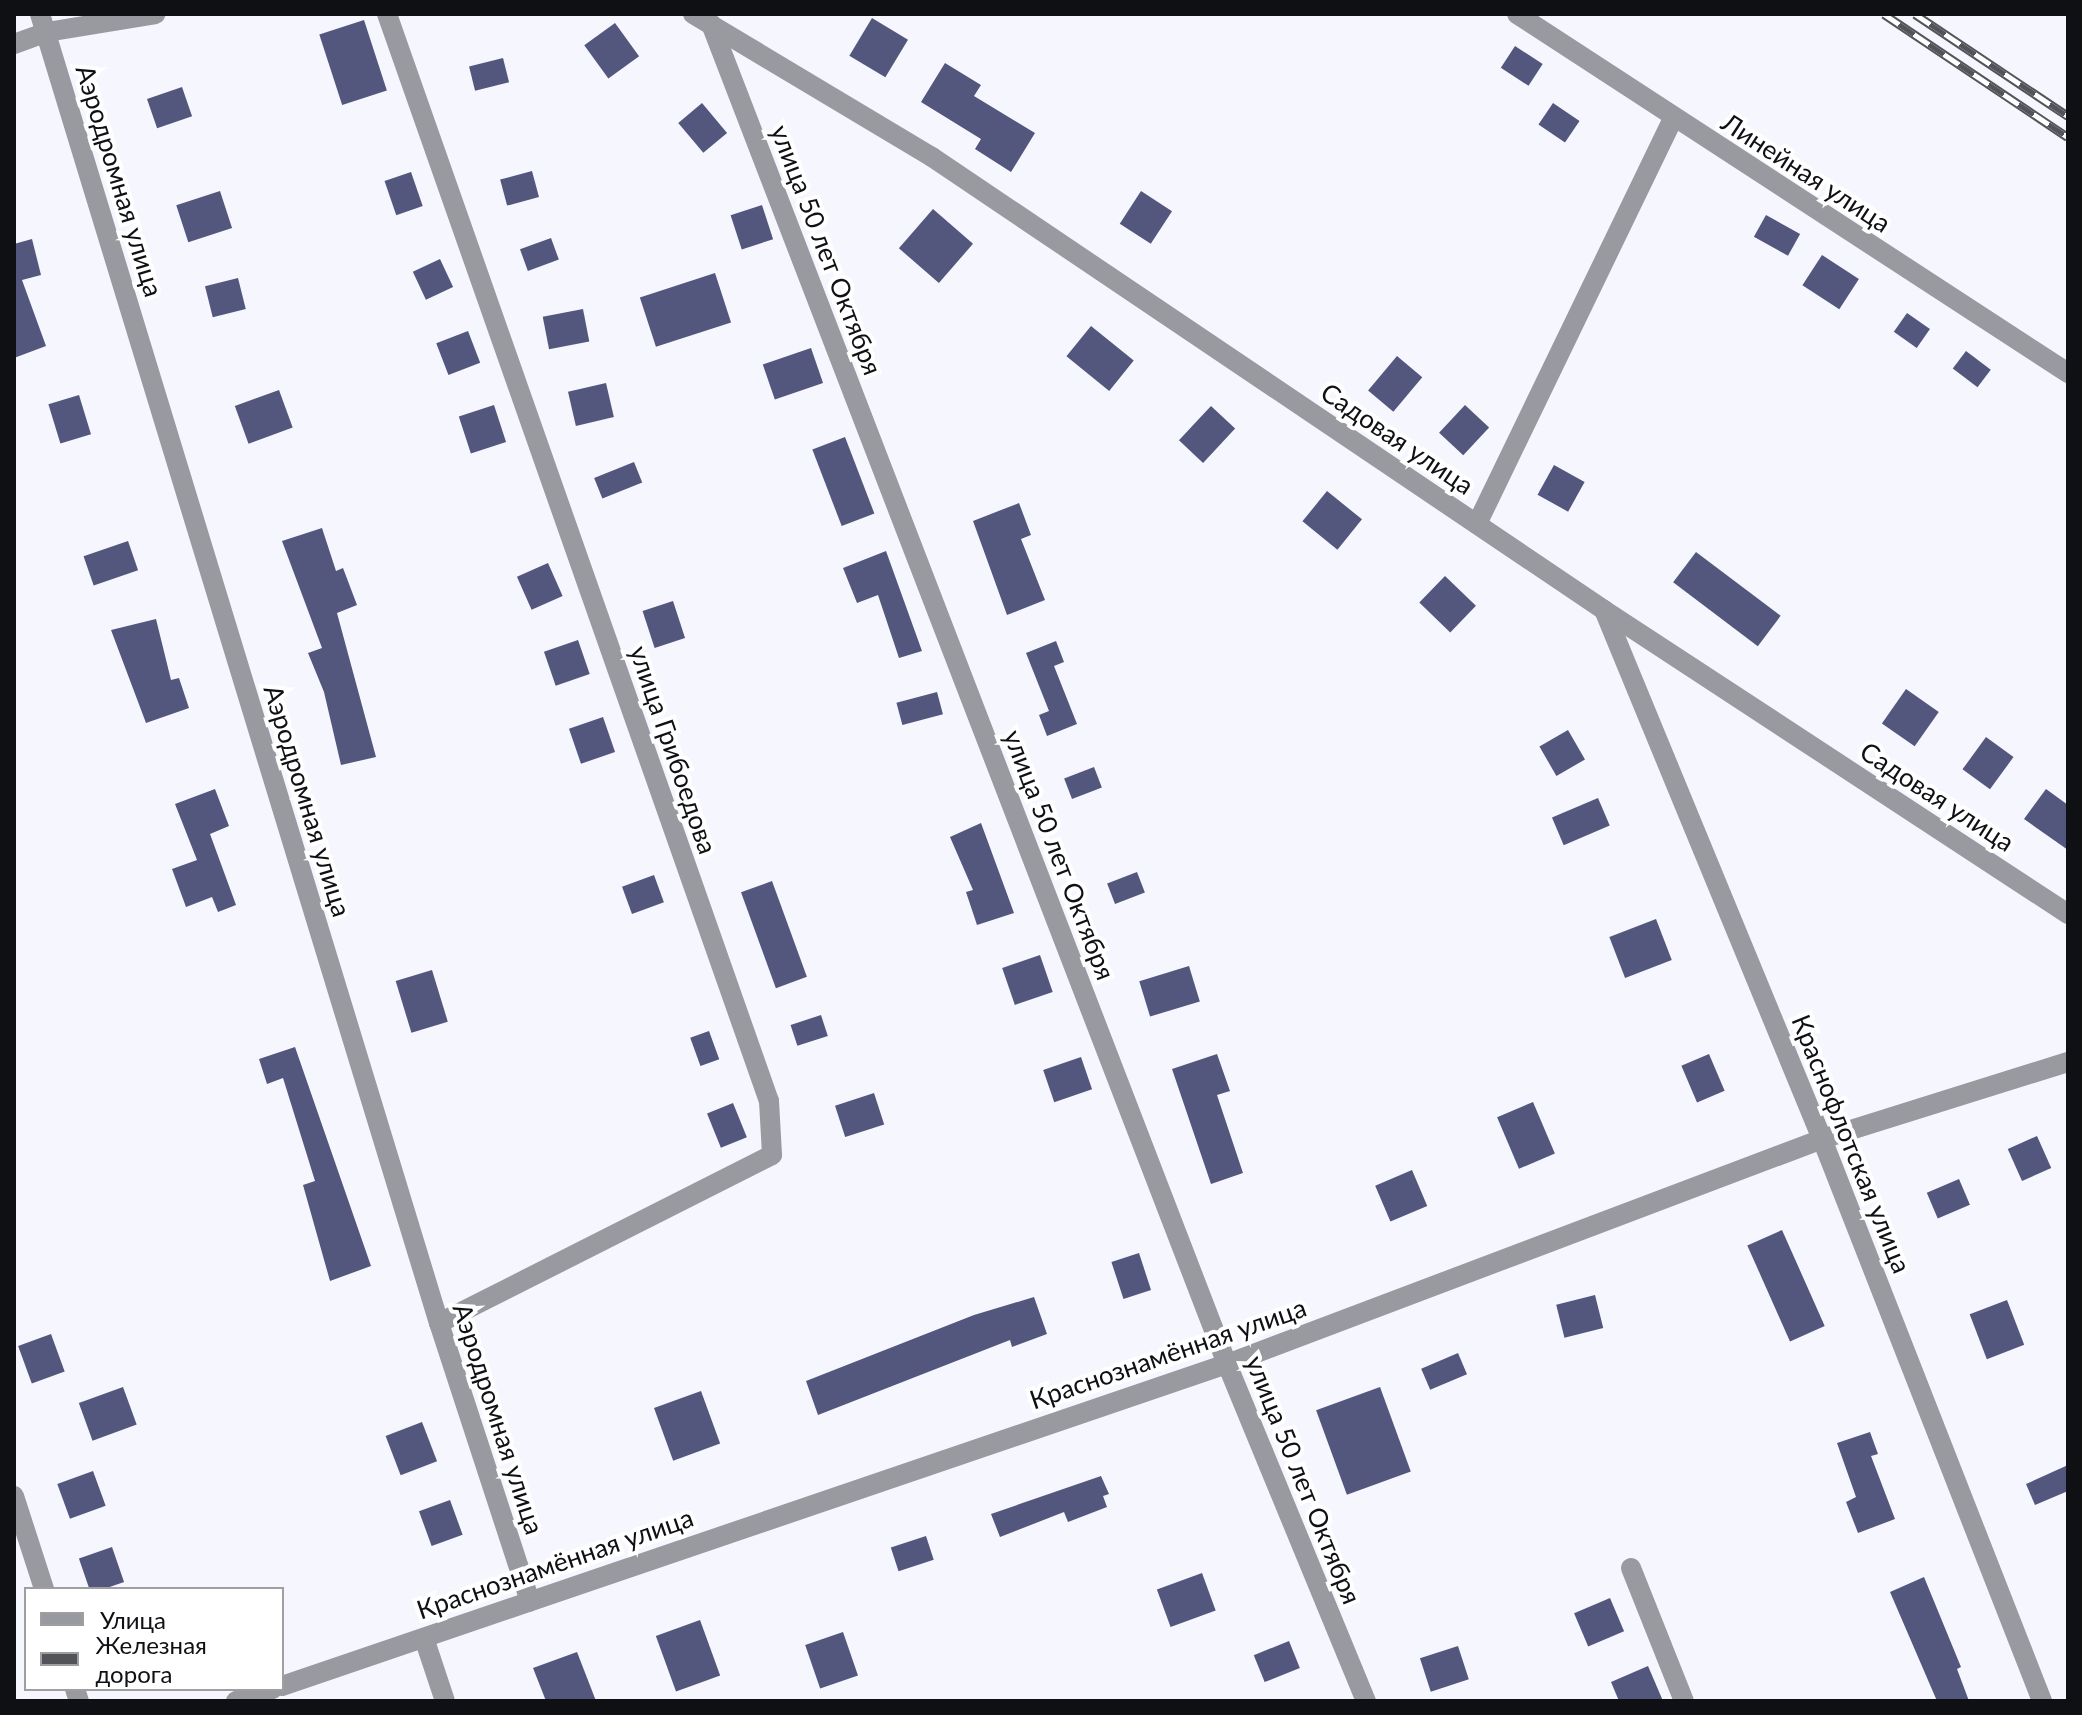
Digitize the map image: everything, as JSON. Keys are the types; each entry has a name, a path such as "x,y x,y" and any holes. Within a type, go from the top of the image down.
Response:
{"street":[{"path":"14,44 44,23 156,14"},
{"name":"улица Грибоедова","path":"387,14 769,1101 772,1155 439,1323"},
{"name":"Линейная улица","path":"1517,14 1673,119 2068,373"},
{"name":"Садовая улица","path":"702,19 932,157 1604,610 2068,914"},
{"name":"улица 50 лет Октября","path":"702,19 1227,1364 1366,1701"},
{"name":"Аэродромная улица","path":"44,23 439,1323 530,1601"},
{"path":"1477,524 1673,119"},
{"name":"Краснофлотская улица","path":"1604,610 1822,1139 2042,1701"},
{"name":"Краснознамённая улица","path":"284,1685 1227,1364 1822,1139 2068,1062"},
{"path":"14,1496 43,1587"},
{"path":"1631,1568 1684,1701"},
{"path":"424,1638 445,1701"},
{"path":"236,1701 266,1691"}],"building":[{"path":"872,18 908,40 885,77 849,56"},
{"path":"364,20 387,90 342,105 319,35"},
{"path":"615,23 639,56 608,79 584,45"},
{"path":"1515,46 1543,64 1529,86 1501,68"},
{"path":"503,58 509,82 475,91 469,66"},
{"path":"945,63 981,85 974,96 1035,133 1011,172 975,149 981,139 921,102"},
{"path":"182,87 192,116 157,128 147,99"},
{"path":"702,103 727,133 703,153 678,123"},
{"path":"1553,103 1580,121 1565,142 1538,125"},
{"path":"532,171 539,197 507,206 500,180"},
{"path":"411,172 423,206 396,215 385,181"},
{"path":"220,191 232,228 188,242 176,205"},
{"path":"1141,191 1172,211 1151,244 1120,224"},
{"path":"762,205 773,239 742,249 731,215"},
{"path":"933,209 973,244 939,283 899,248"},
{"path":"1766,215 1800,234 1788,256 1754,237"},
{"path":"551,238 559,260 528,271 520,249"},
{"path":"32,239 41,275 22,280 46,346 14,358 14,244"},
{"path":"1822,255 1859,279 1839,309 1802,285"},
{"path":"440,259 453,287 426,300 413,272"},
{"path":"715,273 731,322 656,347 640,297"},
{"path":"238,278 246,309 213,317 205,286"},
{"path":"583,309 589,341 549,349 543,317"},
{"path":"1907,313 1930,329 1917,348 1894,332"},
{"path":"1091,326 1134,361 1109,391 1066,356"},
{"path":"468,331 480,363 448,375 436,343"},
{"path":"811,348 823,383 775,400 763,365"},
{"path":"1966,351 1991,370 1978,387 1953,369"},
{"path":"1397,356 1422,377 1393,412 1368,390"},
{"path":"606,383 614,417 576,426 568,392"},
{"path":"279,390 293,428 249,444 235,406"},
{"path":"79,395 91,434 60,444 48,404"},
{"path":"494,405 506,442 471,454 459,416"},
{"path":"1465,405 1489,428 1463,455 1439,433"},
{"path":"1211,406 1235,429 1203,463 1179,440"},
{"path":"845,437 874,514 842,526 812,450"},
{"path":"634,462 642,482 602,499 594,478"},
{"path":"1554,465 1585,482 1568,512 1538,495"},
{"path":"1327,491 1362,519 1337,550 1302,521"},
{"path":"1019,503 1031,535 1021,539 1045,600 1007,615 973,521"},
{"path":"322,528 336,571 343,568 357,605 337,613 376,757 341,765 324,692 308,653 322,648 282,541"},
{"path":"128,541 138,570 94,586 84,556"},
{"path":"886,551 922,651 899,658 878,595 857,603 843,568"},
{"path":"1696,552 1781,616 1758,646 1673,582"},
{"path":"548,563 563,596 532,610 517,577"},
{"path":"1445,576 1476,606 1450,632 1419,603"},
{"path":"673,601 685,638 655,648 643,611"},
{"path":"156,619 171,680 179,678 189,708 146,723 111,630"},
{"path":"578,640 590,674 556,686 544,652"},
{"path":"1056,641 1064,662 1054,666 1077,724 1047,736 1039,715 1049,711 1026,653"},
{"path":"1906,689 1939,712 1915,746 1882,723"},
{"path":"937,692 943,714 902,725 896,703"},
{"path":"603,717 615,752 581,764 569,729"},
{"path":"1568,730 1585,759 1556,776 1539,746"},
{"path":"1986,737 2014,757 1990,789 1962,769"},
{"path":"1094,767 1102,788 1072,799 1064,778"},
{"path":"215,789 229,826 210,834 236,905 218,912 212,897 186,907 172,869 197,860 175,804"},
{"path":"2046,789 2068,805 2068,850 2024,819"},
{"path":"1598,798 1610,826 1564,845 1552,818"},
{"path":"981,823 1014,913 977,925 966,892 973,890 950,837"},
{"path":"1137,872 1145,893 1115,904 1107,883"},
{"path":"654,875 664,902 632,914 622,887"},
{"path":"772,881 807,977 776,988 741,892"},
{"path":"1656,919 1672,960 1625,978 1609,937"},
{"path":"1040,955 1053,992 1015,1005 1002,968"},
{"path":"1189,966 1200,1001 1150,1017 1139,981"},
{"path":"432,970 448,1022 411,1033 396,981"},
{"path":"821,1015 828,1036 797,1046 791,1025"},
{"path":"709,1031 719,1059 700,1066 690,1038"},
{"path":"295,1047 371,1266 330,1281 303,1185 315,1181 283,1078 267,1084 259,1059"},
{"path":"1217,1054 1230,1091 1217,1095 1243,1173 1211,1184 1172,1069"},
{"path":"1709,1054 1725,1091 1697,1103 1681,1066"},
{"path":"1081,1057 1092,1089 1054,1102 1043,1070"},
{"path":"874,1093 884,1124 845,1137 835,1106"},
{"path":"1533,1102 1555,1154 1519,1169 1497,1117"},
{"path":"733,1103 747,1137 721,1148 707,1113"},
{"path":"2037,1136 2051,1168 2022,1181 2008,1149"},
{"path":"1412,1170 1427,1206 1390,1222 1375,1186"},
{"path":"1959,1179 1970,1205 1938,1218 1927,1193"},
{"path":"1782,1230 1825,1326 1790,1341 1747,1245"},
{"path":"1139,1253 1151,1290 1123,1299 1111,1262"},
{"path":"1595,1295 1603,1328 1564,1338 1556,1305"},
{"path":"1034,1297 1047,1334 1012,1347 1010,1340 818,1415 806,1381 974,1315"},
{"path":"2007,1300 2024,1345 1987,1359 1970,1314"},
{"path":"51,1334 65,1372 32,1384 18,1346"},
{"path":"1458,1353 1467,1374 1430,1390 1421,1369"},
{"path":"123,1387 137,1425 93,1441 79,1403"},
{"path":"1380,1387 1411,1472 1347,1495 1316,1410"},
{"path":"701,1391 720,1444 673,1461 654,1408"},
{"path":"422,1422 437,1461 401,1475 386,1436"},
{"path":"1870,1432 1878,1454 1871,1456 1895,1519 1858,1533 1846,1502 1856,1497 1837,1443"},
{"path":"2068,1465 2068,1491 2035,1505 2026,1484"},
{"path":"93,1471 106,1506 70,1519 57,1484"},
{"path":"1101,1476 1109,1494 1103,1496 1107,1507 1068,1522 1064,1512 1000,1537 991,1514"},
{"path":"450,1500 463,1535 432,1546 419,1511"},
{"path":"926,1536 934,1560 899,1571 891,1547"},
{"path":"112,1547 124,1582 109,1587 89,1587 79,1558"},
{"path":"1202,1573 1216,1611 1171,1627 1157,1589"},
{"path":"1924,1577 1961,1667 1957,1669 1969,1701 1937,1701 1890,1592"},
{"path":"1610,1598 1624,1631 1588,1646 1574,1613"},
{"path":"700,1620 720,1675 676,1692 656,1636"},
{"path":"843,1632 858,1675 820,1689 805,1645"},
{"path":"1289,1641 1300,1668 1265,1682 1254,1655"},
{"path":"1458,1646 1469,1679 1431,1692 1420,1658"},
{"path":"577,1652 596,1701 546,1701 533,1668"},
{"path":"1648,1666 1663,1701 1619,1701 1611,1682"}],"railway":[{"path":"1884,14 2068,137"},
{"path":"1915,14 2068,116"}]}
